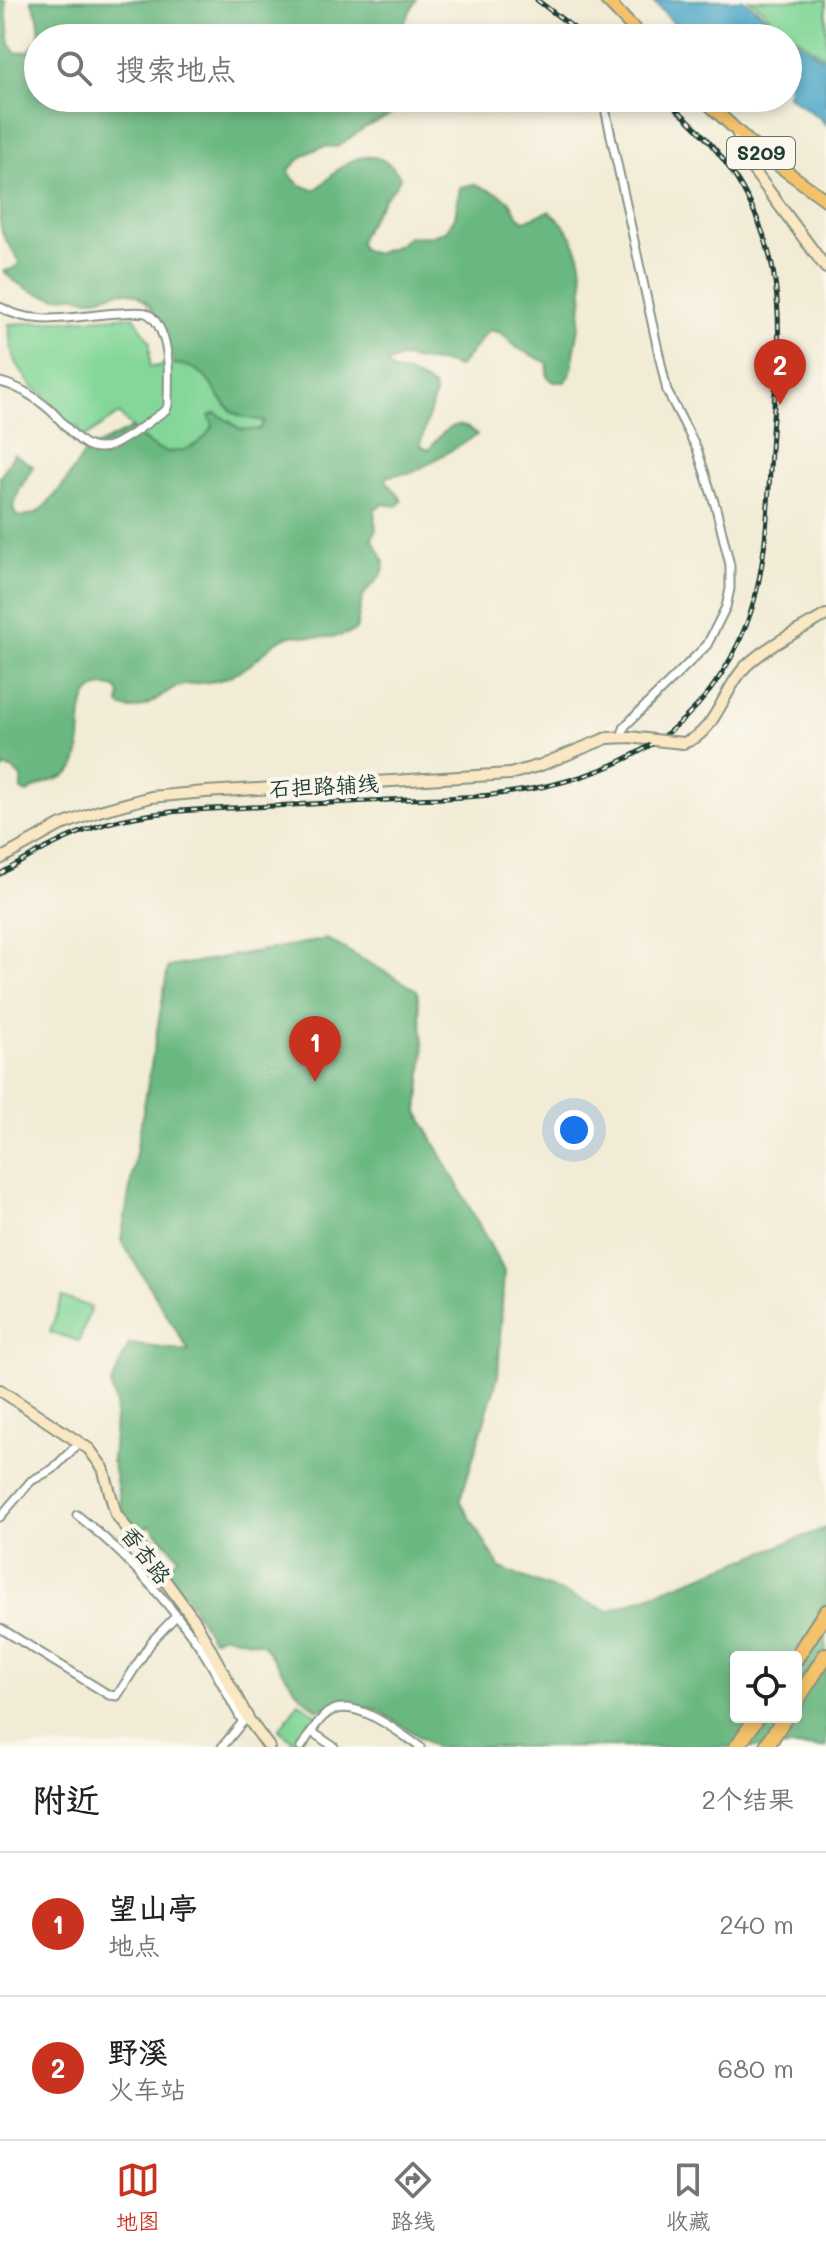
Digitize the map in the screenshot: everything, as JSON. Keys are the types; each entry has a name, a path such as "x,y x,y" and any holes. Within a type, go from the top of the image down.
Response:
{"highway":[{"path":"801,1651 826,1612"},
{"path":"802,1692 826,1655"},
{"path":"737,1747 753,1723"},
{"path":"766,1747 781,1723"}],"main road":[{"path":"606,0 629,24"},
{"name":"S209","path":"716,112 761,153 826,200"},
{"path":"737,132 751,167 826,268"},
{"name":"石担路辅线","path":"0,859 59,826 151,797 510,774 607,738 683,743 694,740 704,731 745,667 826,615"},
{"name":"香杏路","path":"0,1390 89,1449 103,1468 116,1514 195,1621 245,1719 269,1747"}],"street":[{"path":"606,113 667,391 697,449 730,565 726,607 707,645 625,726 621,737"},
{"path":"0,307 19,316 35,318 62,319 138,312 150,316 162,333 167,352 168,405 166,410 113,445 96,449 78,440 37,400 0,382"},
{"path":"0,1517 31,1481 53,1469 80,1442"},
{"path":"77,1515 100,1533 155,1590 197,1643 245,1719 222,1747"},
{"path":"0,1628 109,1695 117,1696 152,1641 176,1616"},
{"path":"301,1747 325,1714 344,1708 377,1717 420,1747"},
{"path":"312,1732 334,1747"}],"green space":[{"path":"0,0 5,0 10,44 16,53 24,52 24,112 393,112 337,147 323,147 304,156 289,170 295,181 314,190 356,159 380,159 394,169 399,180 359,241 362,249 375,254 398,245 408,237 432,236 447,230 455,217 460,187 474,184 510,202 524,221 549,211 565,227 576,245 581,265 582,308 571,373 565,382 554,382 547,376 548,363 517,348 501,333 489,330 459,367 400,358 387,364 393,371 408,373 434,387 435,395 420,445 429,450 444,432 456,426 470,429 477,435 414,472 385,478 402,501 397,506 382,504 374,510 376,529 372,539 383,559 384,569 363,597 356,630 335,636 296,635 284,638 250,665 228,677 174,688 134,709 119,705 120,694 116,688 101,686 91,691 85,700 75,766 65,776 27,793 21,790 21,777 14,770 5,767 0,773 0,477 14,454 33,466 13,508 17,517 35,514 45,506 86,451 132,428 152,446 169,452 186,449 201,440 213,426 209,416 216,413 240,429 259,430 264,421 236,414 203,375 174,364 156,315 138,296 118,292 88,299 76,296 58,298 39,294 14,280 4,271 20,263 5,239 0,220"},
{"path":"31,0 416,0 403,24 39,24"},
{"path":"749,0 826,0 826,57 802,42 802,24 777,24"},
{"path":"134,316 150,342 150,367 180,364 197,370 227,407 244,417 264,421 263,426 245,430 229,420 199,442 175,452 154,447 119,414 82,439 78,426 69,427 44,395 32,387 11,349 9,324"},
{"path":"327,939 417,990 424,1051 418,1112 504,1271 498,1376 460,1501 500,1568 609,1611 826,1528 826,1747 435,1747 377,1710 345,1703 318,1710 300,1695 262,1644 224,1635 212,1640 166,1569 179,1557 150,1525 140,1535 122,1510 112,1460 116,1405 111,1385 129,1344 189,1351 121,1240 168,967"},
{"path":"62,1297 91,1307 79,1341 50,1332"},
{"path":"299,1702 318,1716 298,1744 279,1730"}],"water":[{"path":"652,0 743,0 773,24 674,24"},
{"path":"802,45 826,60 826,125 802,106"}],"railway":[{"path":"537,0 569,24"},
{"path":"0,874 79,833 139,816 470,797 547,786 621,761 654,743 683,720 709,692 730,659 748,620 760,572 767,520 778,359 777,299 773,269 755,213 725,162 679,112"}],"place":[{"name":"野溪","path":"780,405"},
{"name":"望山亭","path":"315,1082"}]}
